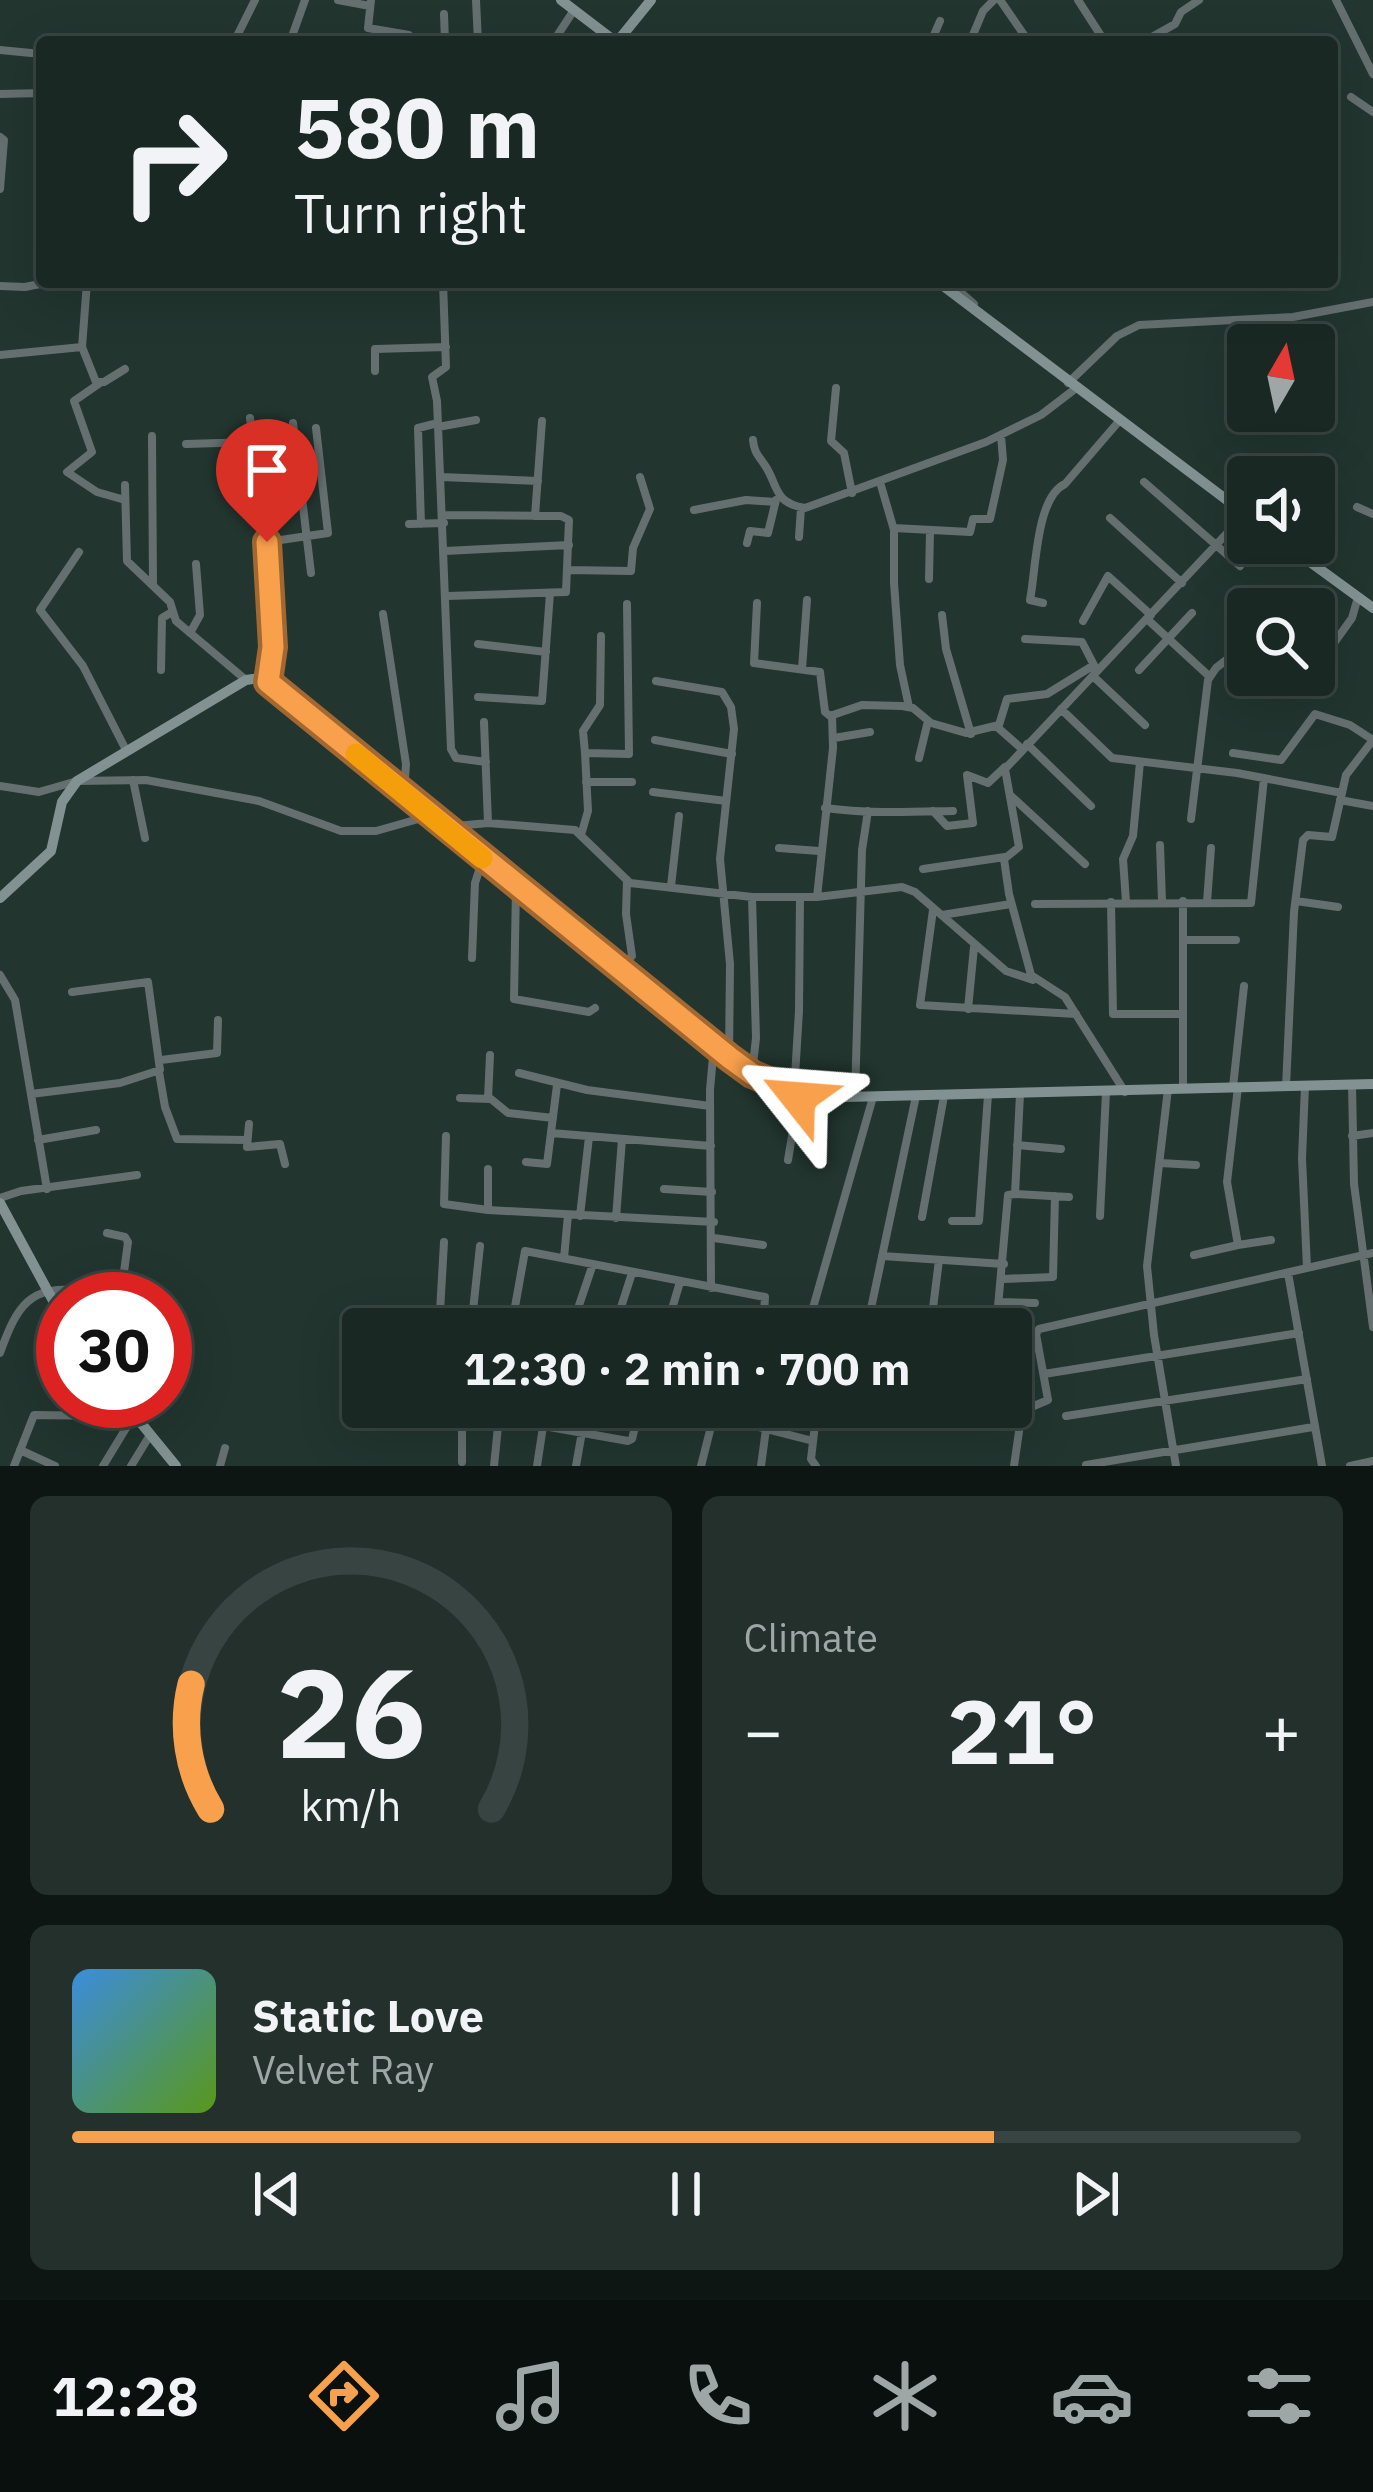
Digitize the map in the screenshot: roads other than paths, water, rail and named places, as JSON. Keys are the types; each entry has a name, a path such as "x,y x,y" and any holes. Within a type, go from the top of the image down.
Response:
{"street":[{"path":"238,36 255,0"},
{"path":"292,36 304,0"},
{"path":"338,0 371,3 368,28 409,36"},
{"path":"476,0 478,36"},
{"path":"561,0 608,36"},
{"path":"621,36 651,0"},
{"path":"973,36 983,11 997,0 1024,36"},
{"path":"1078,0 1101,36"},
{"path":"1154,36 1173,26 1181,12 1198,0"},
{"path":"1336,0 1373,74"},
{"path":"557,36 574,10"},
{"path":"444,14 445,36"},
{"path":"934,36 940,21"},
{"path":"0,50 31,53"},
{"path":"0,94 36,93"},
{"path":"1351,97 1373,112"},
{"path":"0,136 4,154 0,190"},
{"path":"0,286 36,285"},
{"path":"87,288 82,347 100,383"},
{"path":"442,288 446,367 432,377 446,551 452,755 486,762"},
{"path":"946,288 1227,499"},
{"path":"956,288 991,323"},
{"path":"694,510 777,498 801,508 1001,435 1041,416 1118,336 1139,325 1293,317 1373,302"},
{"path":"0,356 82,347"},
{"path":"376,370 375,349 446,347"},
{"path":"125,369 74,400 92,452 67,470 102,494 125,500"},
{"path":"836,388 830,440 844,453 852,493"},
{"path":"250,418 267,542 273,647 268,682"},
{"path":"421,524 418,428 476,420"},
{"path":"1043,603 1030,602 1042,518 1056,488 1067,482 1120,420"},
{"path":"535,516 542,421"},
{"path":"293,423 311,573"},
{"path":"267,542 328,532 316,428"},
{"path":"894,528 970,532 973,519 992,517 1003,460 1001,435"},
{"path":"152,436 153,585"},
{"path":"747,543 750,531 768,533 777,498 753,440"},
{"path":"186,444 253,442"},
{"path":"441,477 538,482"},
{"path":"568,570 631,571 633,548 650,509 640,477"},
{"path":"880,482 894,528 893,583 909,706"},
{"path":"1144,482 1240,566"},
{"path":"125,484 127,561 170,602 176,621 245,680"},
{"path":"1357,507 1373,514"},
{"path":"799,537 801,508"},
{"path":"409,524 443,519 568,518 568,590 447,596"},
{"path":"1110,518 1179,580"},
{"path":"929,579 930,531"},
{"path":"933,811 947,826 973,823 965,778 970,774 989,782 1149,617 1211,543 1227,532"},
{"path":"446,551 569,545"},
{"path":"79,552 40,610 83,665 126,750"},
{"path":"190,633 200,619 196,564"},
{"path":"1313,564 1372,604"},
{"path":"1083,621 1107,577 1210,677"},
{"path":"478,697 541,702 550,593"},
{"path":"1335,641 1352,617 1358,597"},
{"path":"802,669 807,600"},
{"path":"757,603 754,663 821,674 825,712 832,716 862,705 909,706 928,721 971,734 995,726 1007,699 1047,694 1096,670"},
{"path":"585,753 629,754 627,604"},
{"path":"161,670 162,617 173,612"},
{"path":"1139,670 1192,613"},
{"path":"383,614 406,764 398,790"},
{"path":"942,615 946,649 971,734"},
{"path":"581,835 588,816 583,731 600,701 601,637"},
{"path":"1024,639 1082,642 1096,670 1144,725"},
{"path":"478,644 546,652"},
{"path":"1191,819 1210,677 1227,662"},
{"path":"0,898 51,851 62,802 77,781 256,677 268,682 714,1049 797,1097 1106,1097 1125,1092 1168,1094 1184,1088 1286,1087 1304,1092 1373,1084"},
{"path":"656,681 722,692 734,722 720,859 730,964 730,1058"},
{"path":"1061,710 1109,756 1264,778 1373,806"},
{"path":"1233,753 1281,760 1314,715 1342,722 1373,740 1346,776 1332,837 1304,838 1286,1087"},
{"path":"817,897 834,738 832,716"},
{"path":"919,758 928,721"},
{"path":"484,722 488,823"},
{"path":"995,726 1091,806"},
{"path":"834,738 870,732"},
{"path":"655,740 732,754"},
{"path":"1126,902 1123,859 1133,836 1140,762"},
{"path":"923,869 1017,852 1006,766"},
{"path":"1035,904 1252,902 1264,778"},
{"path":"0,786 39,792 77,781 133,780 259,801 336,830 376,832 431,816"},
{"path":"133,780 146,838"},
{"path":"586,782 632,782"},
{"path":"653,792 726,801"},
{"path":"1009,794 1085,864"},
{"path":"825,808 902,816 953,811"},
{"path":"855,1097 862,850 868,812"},
{"path":"671,886 679,816"},
{"path":"445,827 488,823 572,829 635,886 800,898 909,888 1012,975 1062,994 1125,1092"},
{"path":"1160,844 1162,901"},
{"path":"779,848 820,851"},
{"path":"1207,902 1211,848"},
{"path":"1005,856 1011,904 1035,980"},
{"path":"472,958 475,883 483,858"},
{"path":"620,970 632,956 625,905 627,878"},
{"path":"517,885 514,999 595,1009"},
{"path":"752,897 756,1025 752,1074"},
{"path":"788,1160 797,1097 800,898"},
{"path":"1183,901 1184,1088"},
{"path":"1111,902 1113,1014 1183,1014"},
{"path":"1296,902 1338,907"},
{"path":"937,912 1011,904"},
{"path":"937,912 919,1004 1076,1014"},
{"path":"1184,940 1235,940"},
{"path":"968,1009 974,945"},
{"path":"0,975 15,1000 47,1189"},
{"path":"72,992 148,982 165,1107 177,1139 247,1140"},
{"path":"1238,1245 1227,1190 1244,986"},
{"path":"161,1060 217,1053 218,1021"},
{"path":"711,1288 714,1049"},
{"path":"488,1099 490,1055"},
{"path":"31,1094 120,1083 159,1072"},
{"path":"519,1073 546,1077 547,1083 556,1085 710,1106"},
{"path":"526,1162 547,1164 556,1085"},
{"path":"1352,1088 1361,1256 1373,1327"},
{"path":"1304,1092 1307,1268"},
{"path":"1168,1094 1148,1253 1150,1303 1176,1466"},
{"path":"1100,1216 1106,1097"},
{"path":"460,1098 488,1099 508,1113 553,1118"},
{"path":"1015,1194 1020,1098"},
{"path":"922,1216 943,1099"},
{"path":"952,1221 979,1221 987,1099"},
{"path":"813,1308 872,1100"},
{"path":"871,1308 915,1100"},
{"path":"249,1124 249,1147 280,1144 285,1164"},
{"path":"38,1140 96,1130"},
{"path":"551,1132 711,1146"},
{"path":"1352,1136 1373,1133"},
{"path":"446,1136 442,1202 488,1210 713,1222"},
{"path":"580,1216 590,1136"},
{"path":"616,1218 622,1139"},
{"path":"1017,1145 1061,1149"},
{"path":"1160,1163 1196,1165"},
{"path":"488,1169 488,1210"},
{"path":"36,1275 0,1201 21,1191 137,1175"},
{"path":"664,1189 712,1192"},
{"path":"999,1308 1008,1194 1069,1197"},
{"path":"1002,1279 1053,1276 1055,1196"},
{"path":"564,1258 568,1215"},
{"path":"107,1233 128,1242 123,1272"},
{"path":"714,1238 763,1245"},
{"path":"1194,1255 1271,1240"},
{"path":"440,1308 443,1242"},
{"path":"473,1308 480,1246"},
{"path":"514,1308 524,1251 767,1299 766,1308"},
{"path":"1014,1466 1023,1409 1048,1400 1037,1330 1373,1253"},
{"path":"883,1256 1004,1264"},
{"path":"933,1308 939,1260"},
{"path":"578,1308 592,1264"},
{"path":"621,1308 632,1273"},
{"path":"1288,1273 1322,1466"},
{"path":"673,1308 680,1282"},
{"path":"0,1353 17,1311 36,1297"},
{"path":"1000,1302 1035,1303"},
{"path":"1044,1374 1299,1333"},
{"path":"1066,1416 1307,1379"},
{"path":"14,1466 36,1416"},
{"path":"1086,1465 1313,1427"},
{"path":"103,1466 119,1428"},
{"path":"138,1428 176,1466"},
{"path":"462,1428 462,1462"},
{"path":"494,1466 498,1428"},
{"path":"537,1466 544,1428"},
{"path":"557,1428 630,1440 634,1428"},
{"path":"701,1466 710,1428"},
{"path":"760,1428 813,1442"},
{"path":"815,1428 811,1462 816,1466"},
{"path":"761,1466 766,1430"},
{"path":"576,1466 582,1432"},
{"path":"131,1466 147,1439"},
{"path":"220,1466 225,1448"},
{"path":"20,1450 55,1466"},
{"path":"1350,1466 1373,1461"}]}
